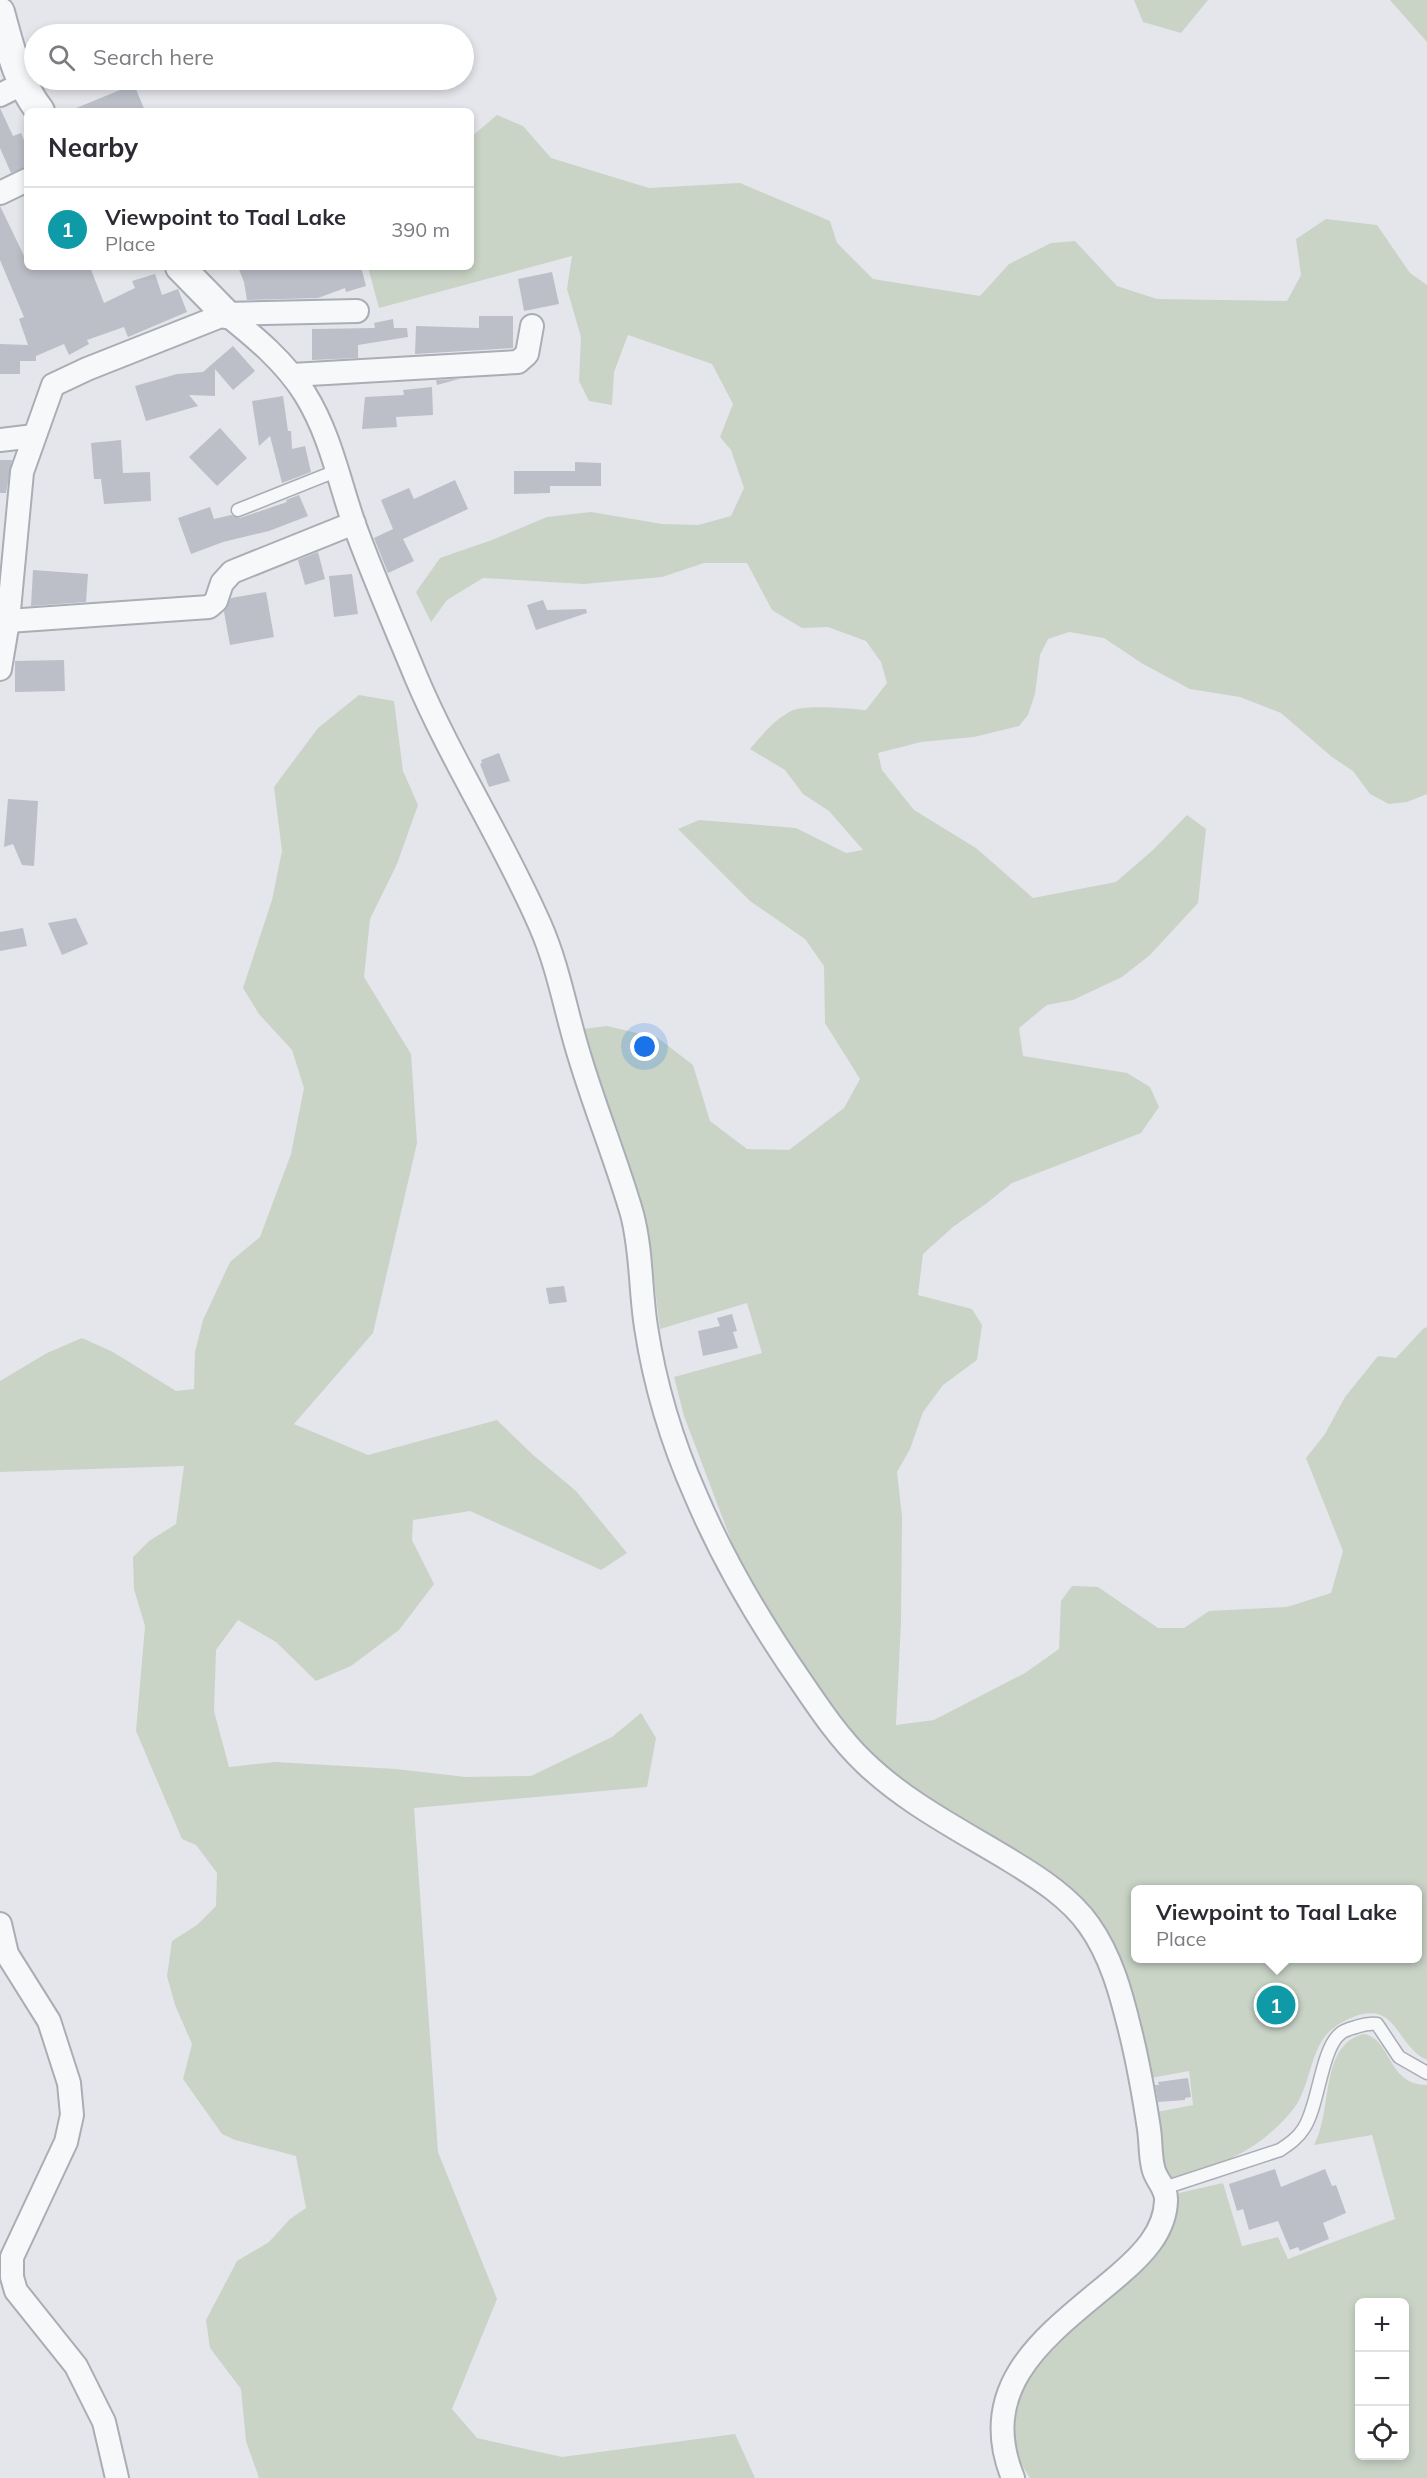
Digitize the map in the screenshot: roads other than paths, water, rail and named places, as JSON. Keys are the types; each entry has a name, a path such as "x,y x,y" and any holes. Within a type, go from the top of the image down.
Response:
{"street":[{"path":"0,12 15,68 11,89 36,108"},
{"path":"0,193 24,181"},
{"path":"183,270 226,314 264,346 292,375 316,414 354,523 419,684 462,773 510,859 555,962 580,1061 637,1235 645,1324 664,1413 686,1473 727,1562 774,1643 837,1732 866,1764 916,1803 1037,1877 1079,1912 1107,1955 1132,2037 1145,2107 1153,2172 1164,2188 1167,2198 1165,2209 1149,2247 1058,2329 1032,2355 1011,2383 1004,2408 1002,2433 1004,2450 1013,2478"},
{"path":"0,669 8,621 22,472 53,385 87,369 226,314 357,311"},
{"path":"292,375 518,362 527,354 532,326"},
{"path":"0,440 34,436"},
{"path":"8,621 209,607 216,601 222,583 232,572 354,523"},
{"path":"0,1924 8,1954 49,2021 69,2083 72,2115 66,2142 12,2257 12,2277 16,2291 76,2366 104,2422 117,2478"}],"lane":[{"path":"238,510 336,471"},
{"path":"1164,2188 1280,2150 1294,2140 1311,2115 1329,2053 1339,2035 1346,2030 1370,2023 1377,2024 1399,2058 1427,2073"}],"place":[{"name":"Viewpoint to Taal Lake","path":"1276,2005"}]}
